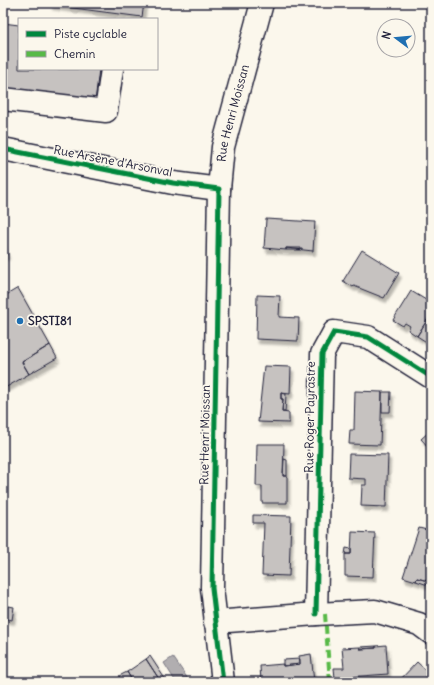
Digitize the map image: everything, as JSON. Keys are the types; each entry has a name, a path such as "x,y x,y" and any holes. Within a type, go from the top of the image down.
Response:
{"street":[{"name":"Rue Henri Moissan","path":"223,682 212,588 219,189 223,147 262,3"},
{"path":"3,99 106,111 112,70"},
{"name":"Rue Arsène d'Arsonval","path":"3,149 173,183 219,189"},
{"name":"Rue Roger Payrastre","path":"316,614 322,354 334,332 368,337 431,377"},
{"path":"216,622 375,611 419,624 431,633"}],"shaded area":[{"path":"173,657 188,679 184,682 176,682 164,663"}],"building":[{"path":"50,3 144,3 142,17 50,5"},
{"path":"3,23 18,25 18,70 99,70 95,102 3,89"},
{"path":"266,219 315,222 313,251 286,248 286,250 264,248"},
{"path":"3,243 7,255 3,256"},
{"path":"286,248 301,248 301,250 286,250"},
{"path":"362,250 399,273 384,298 354,286 353,287 343,281"},
{"name":"SPSTI81","path":"18,288 50,345 22,362 29,374 3,389 3,297"},
{"path":"411,291 431,303 431,314 417,336 408,330 410,326 405,323 403,326 393,320"},
{"path":"257,295 280,296 279,317 299,318 298,341 256,339"},
{"path":"431,314 431,340 430,339 428,343 417,336"},
{"path":"50,345 57,358 29,374 22,362"},
{"path":"264,366 291,367 290,394 281,393 281,399 283,399 282,412 289,413 289,423 258,422"},
{"path":"355,391 382,392 380,445 349,444 350,430 354,430"},
{"path":"382,392 391,392 390,412 382,412"},
{"path":"281,393 286,394 285,412 282,412 283,399 281,399"},
{"path":"431,430 431,450 421,439"},
{"path":"257,444 284,444 283,476 287,476 287,503 262,503 262,486 256,486"},
{"path":"349,454 388,455 386,507 361,506 362,485 366,485 366,479 348,478"},
{"path":"284,459 287,460 287,476 283,476"},
{"path":"253,515 291,516 289,576 262,575 264,523 253,523"},
{"path":"419,528 431,531 431,582 417,578 416,581 403,577"},
{"path":"352,532 375,533 373,577 345,576 345,554 351,554"},
{"path":"346,548 351,549 351,554 345,554"},
{"path":"417,578 431,582 431,586 416,581"},
{"path":"3,605 14,607 12,620 3,618"},
{"path":"386,645 388,674 335,678 334,668 344,668 342,648 376,648 376,646"},
{"path":"376,646 376,648 360,649 360,647"},
{"path":"311,654 314,682 261,682 260,666 300,664 299,656"},
{"path":"150,656 167,682 161,682 146,659"},
{"path":"146,659 161,682 133,682 127,672"},
{"path":"300,659 300,664 283,666 283,660"},
{"path":"417,662 431,675 431,682 398,682"},
{"path":"127,672 133,682 123,682 119,676"}],"marked path":[{"path":"325,614 330,682"}],"cycle path":[{"path":"3,149 173,183 219,189 212,588 223,682"},
{"path":"316,614 322,354 334,332 368,337 431,377"}],"place":[{"name":"SPSTI81","path":"20,321"}]}
